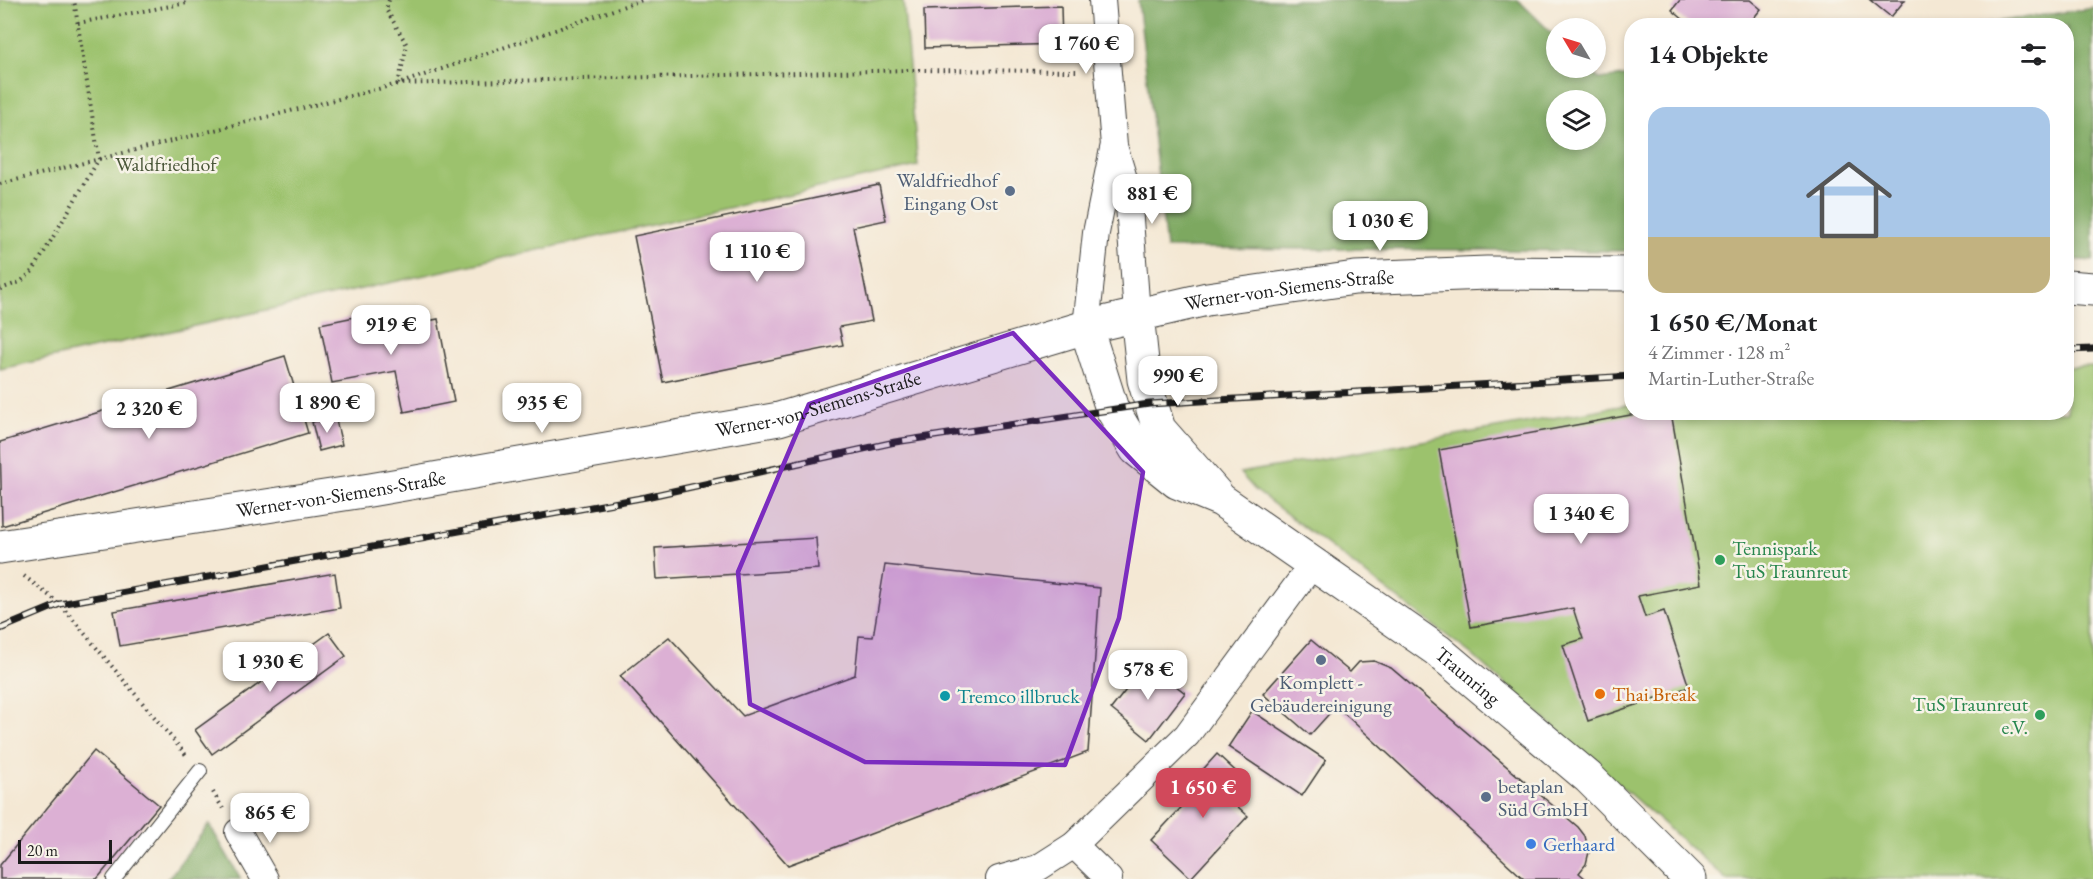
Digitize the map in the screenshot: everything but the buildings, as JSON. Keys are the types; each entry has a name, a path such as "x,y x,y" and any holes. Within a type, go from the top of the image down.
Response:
{"street":[{"path":"1102,0 1114,146 1128,192 1137,314"},
{"path":"1086,327 1096,233 1114,146"},
{"name":"Werner-von-Siemens-Straße","path":"9,559 369,490 779,419 1086,327 1207,299 1355,278 1487,273 1624,274"},
{"path":"2074,288 2093,289"},
{"name":"Traunring","path":"1137,314 1144,380 1159,429 1221,500"},
{"name":"Traunring","path":"1086,327 1112,409 1136,449 1177,482 1221,500 1314,562 1437,650 1588,777 1689,879"},
{"path":"999,879 1038,868 1074,845 1187,735 1314,562"},
{"path":"238,831 265,879"},
{"path":"1074,845 1108,879"}],"lane":[{"path":"114,879 200,771"}],"path":[{"path":"0,289 20,282 33,272 99,159 74,0"},
{"path":"78,23 187,3 187,0"},
{"path":"389,0 386,9 407,45 398,84"},
{"path":"0,184 398,84 642,0"},
{"path":"398,84 909,70 1108,71"},
{"path":"9,559 60,604 200,771 238,831"}],"highlighted area":[{"path":"1013,333 1143,472 1119,618 1065,765 865,762 750,704 738,572 809,404"}],"green space":[{"name":"Waldfriedhof","path":"0,0 903,0 918,166 0,369"},
{"path":"1138,0 1518,0 1546,27 1546,78 1599,79 1624,76 1624,251 1166,248"},
{"path":"2093,8 2093,261 2074,260 2074,18 2022,18"},
{"name":"Tennispark TuS Traunreut","path":"2093,366 2093,879 1726,879 1471,654 1255,490 1240,473 1624,405 1624,420 2074,420 2074,367"},
{"path":"209,824 241,879 168,879"}],"railway":[{"path":"2074,350 2093,349"},
{"path":"0,629 60,604 646,497 895,442 1149,404 1624,376"}],"place":[{"name":"Waldfriedhof Eingang Ost","path":"1010,191"},
{"name":"Tennispark TuS Traunreut","path":"1720,560"},
{"name":"Komplett - Gebäudereinigung","path":"1321,660"},
{"name":"Thai Break","path":"1600,694"},
{"name":"Tremco illbruck","path":"945,696"},
{"name":"TuS Traunreut e.V.","path":"2040,715"},
{"name":"betaplan Süd GmbH","path":"1486,797"},
{"name":"Gerhaard","path":"1531,844"}]}
